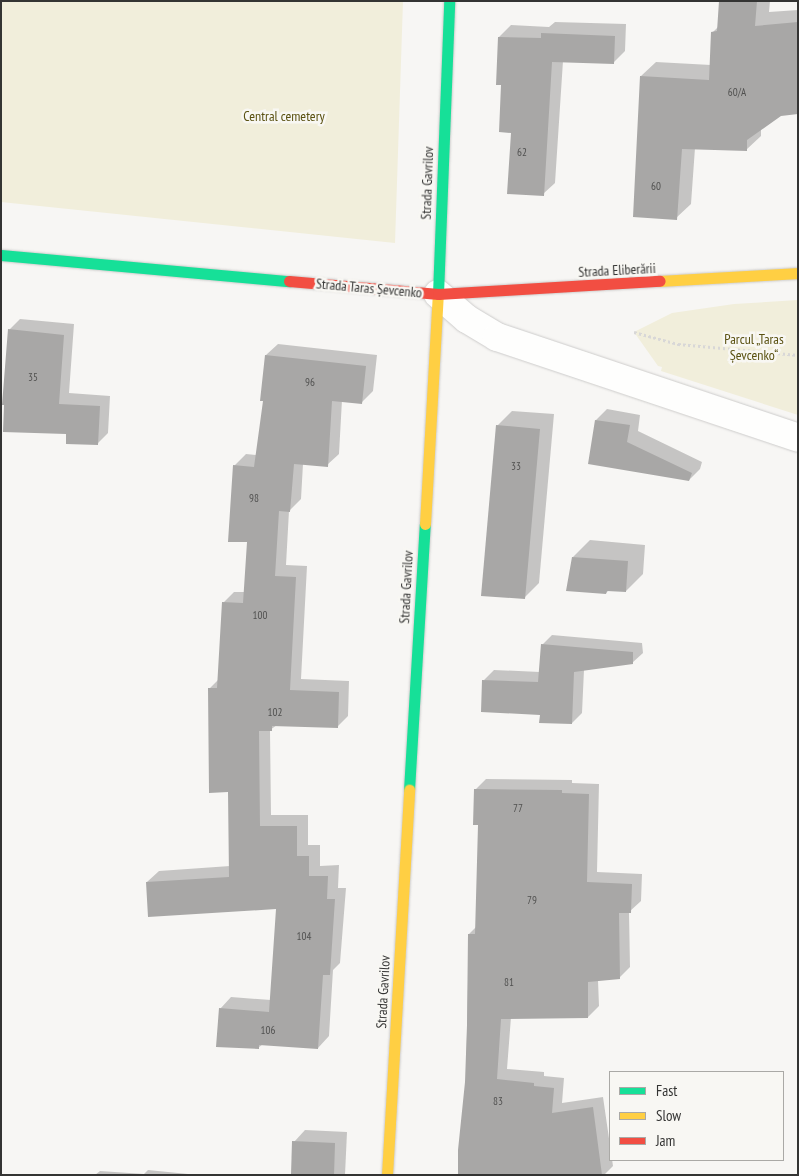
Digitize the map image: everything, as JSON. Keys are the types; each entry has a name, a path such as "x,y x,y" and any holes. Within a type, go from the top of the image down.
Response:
{"street":[{"name":"Strada Gavrilov","path":"387,1175 438,294 449,1"},
{"name":"Strada Taras Șevcenko","path":"1,255 438,294 468,319 498,337 798,438"},
{"name":"Strada Eliberării","path":"438,294 798,273"}],"path":[{"path":"634,332 678,344 798,355"}],"green space":[{"name":"Central cemetery","path":"1,1 403,1 395,243 1,202"},
{"name":"Parcul „Taras Șevcenko“","path":"798,300 798,415 661,371 662,367 658,366 634,332 672,313 734,304"}],"building":[{"path":"719,1 757,1 755,26 798,22 798,114 781,116 747,140 747,151 682,149 677,220 633,217 640,76 709,80 711,32 717,31"},
{"path":"541,33 615,36 614,64 552,62 544,196 507,194 511,133 499,132 501,85 496,85 498,37 541,38"},
{"path":"8,329 64,335 59,404 100,406 98,445 66,444 66,434 3,432 4,405 2,405"},
{"path":"265,355 366,366 362,404 332,401 328,467 294,464 290,512 279,511 275,576 296,577 290,690 339,692 338,728 272,726 272,731 259,731 260,826 297,826 297,856 309,856 309,876 328,876 327,899 335,899 330,975 323,975 318,1049 259,1045 259,1049 216,1047 219,1008 269,1012 276,909 148,917 146,882 229,877 228,792 209,793 208,688 217,688 222,602 243,603 247,542 228,542 233,465 254,467 263,401 260,401"},
{"path":"595,420 630,425 627,442 692,473 689,481 588,464"},
{"path":"496,425 540,429 525,599 481,596"},
{"path":"572,557 628,561 626,592 607,591 606,594 566,591"},
{"path":"541,644 633,652 633,664 574,672 572,724 539,723 540,715 481,712 482,680 538,682"},
{"path":"474,789 562,790 562,793 589,794 587,882 632,884 631,913 619,913 620,979 588,982 588,1018 501,1019 497,1079 534,1083 534,1086 554,1088 552,1113 593,1107 602,1175 458,1175 458,1150 465,1082 468,934 475,934 478,825 473,825"},
{"path":"292,1141 335,1143 334,1175 291,1175"}],"traffic: fast":[{"path":"438,294 449,1"},
{"path":"1,255 289,281"},
{"path":"409,790 425,524"}],"traffic: slow":[{"path":"660,281 798,273"},
{"path":"425,524 438,294"},
{"path":"387,1175 409,790"}],"traffic: jam":[{"path":"289,281 438,294 660,281"}]}
